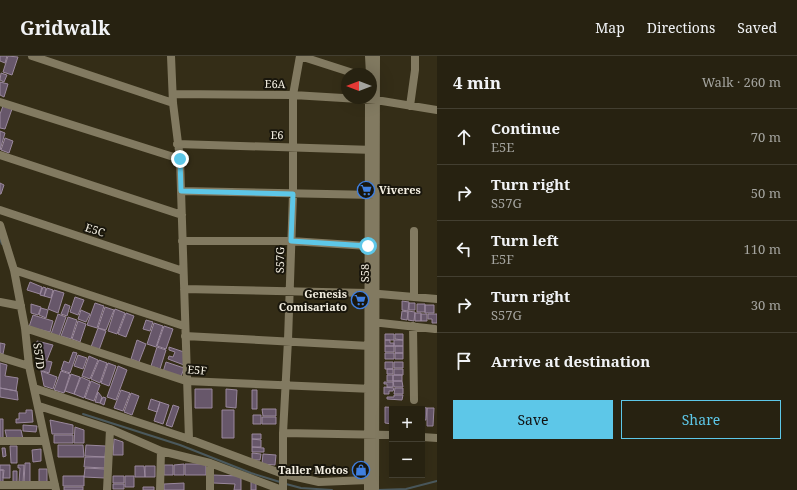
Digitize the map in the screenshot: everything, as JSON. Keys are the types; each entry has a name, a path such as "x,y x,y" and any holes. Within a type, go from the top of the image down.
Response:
{"street":[{"path":"32,56 173,103"},
{"path":"171,56 173,103 180,159 188,439"},
{"path":"300,56 341,69"},
{"name":"S57G","path":"282,490 282,433 288,340 293,194 293,95 300,56"},
{"name":"S58","path":"369,56 371,68"},
{"name":"S58","path":"374,68 376,56"},
{"path":"410,106 415,56"},
{"name":"E6A","path":"173,94 293,95 341,98"},
{"name":"E6A","path":"377,101 437,110"},
{"path":"0,102 180,159"},
{"name":"S58","path":"368,490 371,434 372,104"},
{"name":"E6","path":"177,144 373,150"},
{"path":"0,155 182,215"},
{"path":"181,191 372,195"},
{"name":"S58","path":"372,195 368,246 372,293"},
{"name":"E5C","path":"0,210 183,271"},
{"name":"S57D","path":"0,225 14,270 25,328 29,366 56,488"},
{"path":"414,231 414,297"},
{"path":"182,241 291,241 368,246"},
{"path":"0,255 9,256"},
{"path":"14,270 184,326"},
{"path":"184,289 290,290 372,293 437,299"},
{"path":"0,302 21,306"},
{"path":"372,322 435,329"},
{"name":"S58","path":"371,389 370,346 372,322"},
{"path":"413,326 414,400"},
{"name":"E5F","path":"25,328 186,381 371,389"},
{"path":"185,336 288,340 370,346"},
{"path":"0,357 29,366"},
{"path":"34,388 188,439 283,474 319,482 368,480"},
{"path":"39,406 110,429 161,451 210,463 282,490"},
{"path":"107,490 110,429"},
{"path":"282,433 389,435"},
{"name":"S58","path":"371,434 375,490"},
{"path":"425,437 437,438"},
{"path":"0,441 45,441"},
{"path":"160,490 161,451"},
{"path":"210,463 210,490"},
{"path":"0,485 56,488"}],"building":[{"path":"0,56 7,56 5,63 0,61"},
{"path":"8,56 18,57 12,75 3,72"},
{"path":"1,73 7,75 4,82 0,80"},
{"path":"0,82 8,84 4,97 0,95"},
{"path":"3,106 12,109 5,129 0,128 0,114"},
{"path":"0,131 5,133 0,150"},
{"path":"5,138 13,141 9,153 1,150"},
{"path":"0,183 4,185 1,194 0,194"},
{"path":"30,282 42,287 40,294 27,290"},
{"path":"43,287 46,288 44,296 40,295"},
{"path":"47,288 53,290 51,298 44,296"},
{"path":"54,290 64,293 58,313 48,309"},
{"path":"75,297 84,300 78,315 70,312"},
{"path":"402,301 409,302 408,311 402,310"},
{"path":"95,303 104,306 97,328 87,325"},
{"path":"409,303 415,303 415,310 409,310"},
{"path":"31,304 41,307 38,315 31,313"},
{"path":"65,304 70,306 67,316 61,314"},
{"path":"417,304 425,304 425,312 417,312"},
{"path":"425,305 434,305 434,313 425,313"},
{"path":"105,307 114,310 106,330 98,328"},
{"path":"41,308 48,310 46,318 39,315"},
{"path":"115,309 125,313 117,334 108,331"},
{"path":"81,310 90,314 86,322 78,319"},
{"path":"402,311 408,312 407,320 401,319"},
{"path":"408,311 415,312 414,321 408,320"},
{"path":"126,313 134,316 126,337 118,334"},
{"path":"415,313 421,313 421,321 415,321"},
{"path":"58,314 66,317 59,337 51,334"},
{"path":"421,314 427,314 427,321 421,321"},
{"path":"428,314 437,314 437,323 432,323 432,319 428,319"},
{"path":"33,315 53,321 50,332 29,327"},
{"path":"68,317 77,320 71,339 61,336"},
{"path":"146,320 153,322 150,331 143,329"},
{"path":"78,321 86,324 80,342 72,339"},
{"path":"154,323 163,326 156,347 147,344"},
{"path":"164,326 173,329 166,349 157,346"},
{"path":"98,328 106,331 99,350 91,347"},
{"path":"385,334 394,334 394,340 385,340"},
{"path":"395,334 403,334 403,340 395,339"},
{"path":"137,340 146,344 139,362 131,359"},
{"path":"385,340 390,340 390,343 394,343 394,346 385,346"},
{"path":"394,340 403,340 403,346 394,346"},
{"path":"37,341 53,345 47,360 38,358"},
{"path":"0,343 5,344 3,354 0,353"},
{"path":"385,346 394,346 394,352 385,352"},
{"path":"395,346 403,346 403,353 395,353"},
{"path":"157,347 166,350 160,369 151,366"},
{"path":"169,347 184,352 184,365 168,359 169,356 173,357 175,352 169,350"},
{"path":"73,352 77,353 70,373 61,370 64,361 69,363"},
{"path":"385,353 394,353 394,359 385,359"},
{"path":"395,353 403,353 403,359 395,359"},
{"path":"78,355 87,358 83,369 74,366"},
{"path":"89,356 98,360 90,379 82,376"},
{"path":"39,359 52,362 49,373 40,370"},
{"path":"99,360 107,363 100,383 91,379"},
{"path":"166,362 184,368 181,377 163,372"},
{"path":"385,362 393,362 393,369 385,369"},
{"path":"394,362 403,362 403,368 394,368"},
{"path":"0,363 7,365 5,376 18,378 16,391 0,388"},
{"path":"108,363 116,366 109,386 101,383"},
{"path":"118,366 127,370 116,400 107,397"},
{"path":"387,369 393,369 393,374 387,374"},
{"path":"394,369 403,369 403,375 394,375"},
{"path":"41,371 57,377 53,389 44,386"},
{"path":"61,371 70,374 64,393 54,390"},
{"path":"71,374 80,377 74,394 65,391"},
{"path":"387,375 393,375 393,381 387,381"},
{"path":"393,375 402,375 402,381 393,381"},
{"path":"81,377 90,381 84,398 74,394"},
{"path":"91,381 100,385 94,401 85,398"},
{"path":"393,381 402,381 403,387 394,387"},
{"path":"384,382 393,382 393,387 387,387 387,384 384,384"},
{"path":"384,387 394,388 393,391 389,391 389,394 384,394"},
{"path":"0,388 17,391 18,400 0,397"},
{"path":"395,388 403,388 403,394 394,394"},
{"path":"195,389 212,389 212,408 195,408"},
{"path":"226,389 237,390 236,408 226,407"},
{"path":"121,390 130,393 123,411 114,408"},
{"path":"252,390 257,390 257,409 252,409"},
{"path":"98,392 102,397 100,403 95,402"},
{"path":"131,393 139,396 132,415 124,412"},
{"path":"394,395 403,395 402,400 387,399 387,397 394,397"},
{"path":"103,397 106,398 104,405 100,403"},
{"path":"151,399 160,402 157,412 148,409"},
{"path":"160,402 169,405 163,424 154,421"},
{"path":"173,405 179,407 172,427 166,425"},
{"path":"385,407 389,407 389,424 385,423"},
{"path":"425,408 427,408 425,420"},
{"path":"427,408 434,408 433,426 427,426"},
{"path":"262,409 276,409 276,416 263,416"},
{"path":"26,410 32,410 33,422 16,423 16,419 19,419 19,413 26,413"},
{"path":"222,410 234,410 234,438 222,438"},
{"path":"253,415 261,415 261,424 253,424"},
{"path":"262,417 276,417 276,424 262,424"},
{"path":"0,419 3,419 3,438 0,438"},
{"path":"50,420 73,425 73,434 52,434"},
{"path":"23,425 37,426 36,432 23,431"},
{"path":"75,427 84,430 84,443 74,443"},
{"path":"5,430 21,430 23,439 7,439"},
{"path":"252,434 261,434 261,439 252,439"},
{"path":"54,435 73,435 73,443 54,443"},
{"path":"114,439 123,442 123,455 113,455"},
{"path":"252,439 261,440 261,447 252,447"},
{"path":"58,445 83,445 84,457 58,457"},
{"path":"86,445 106,446 105,457 85,456"},
{"path":"10,446 17,446 17,463 11,463"},
{"path":"252,447 264,448 264,452 252,452"},
{"path":"2,448 5,448 6,456 3,457"},
{"path":"41,449 41,461 33,462 32,450"},
{"path":"252,453 261,454 260,460 252,460"},
{"path":"263,454 276,455 275,465 262,464"},
{"path":"85,457 105,457 105,468 84,467"},
{"path":"25,463 30,463 30,483 24,483"},
{"path":"184,464 184,475 174,475 174,465"},
{"path":"185,464 206,464 206,475 185,475"},
{"path":"0,465 10,465 10,478 3,478 4,470 0,470"},
{"path":"18,465 24,465 23,483 19,482 20,468 18,468"},
{"path":"164,465 173,465 173,475 164,475"},
{"path":"135,466 144,466 145,477 135,477"},
{"path":"145,466 155,466 155,477 145,477"},
{"path":"85,468 105,469 105,478 84,477"},
{"path":"39,469 47,469 47,484 39,484"},
{"path":"0,470 3,470 3,482 0,482"},
{"path":"13,471 17,471 17,483 13,483"},
{"path":"213,475 241,476 241,490 234,490 235,484 213,483"},
{"path":"63,476 84,476 84,486 63,486"},
{"path":"113,476 124,476 124,483 113,483"},
{"path":"125,476 134,476 134,487 125,487"},
{"path":"251,482 256,482 256,490 251,490"},
{"path":"184,483 184,490 164,490 164,484"},
{"path":"113,484 124,484 124,489 113,489"},
{"path":"64,487 83,487 83,490 64,490"},
{"path":"143,487 154,487 154,490 143,490"}],"waterway":[{"path":"0,239 2,244"},
{"path":"83,414 180,445 251,473 280,482"},
{"path":"378,490 406,489 437,481"},
{"path":"286,484 301,488 332,490"}],"place":[{"name":"Viveres","path":"366,190"},
{"name":"Genesis Comisariato","path":"360,300"},
{"name":"Taller Motos","path":"361,470"}],"route":[{"path":"180,159 181,191 293,194 291,241 368,246"}]}
